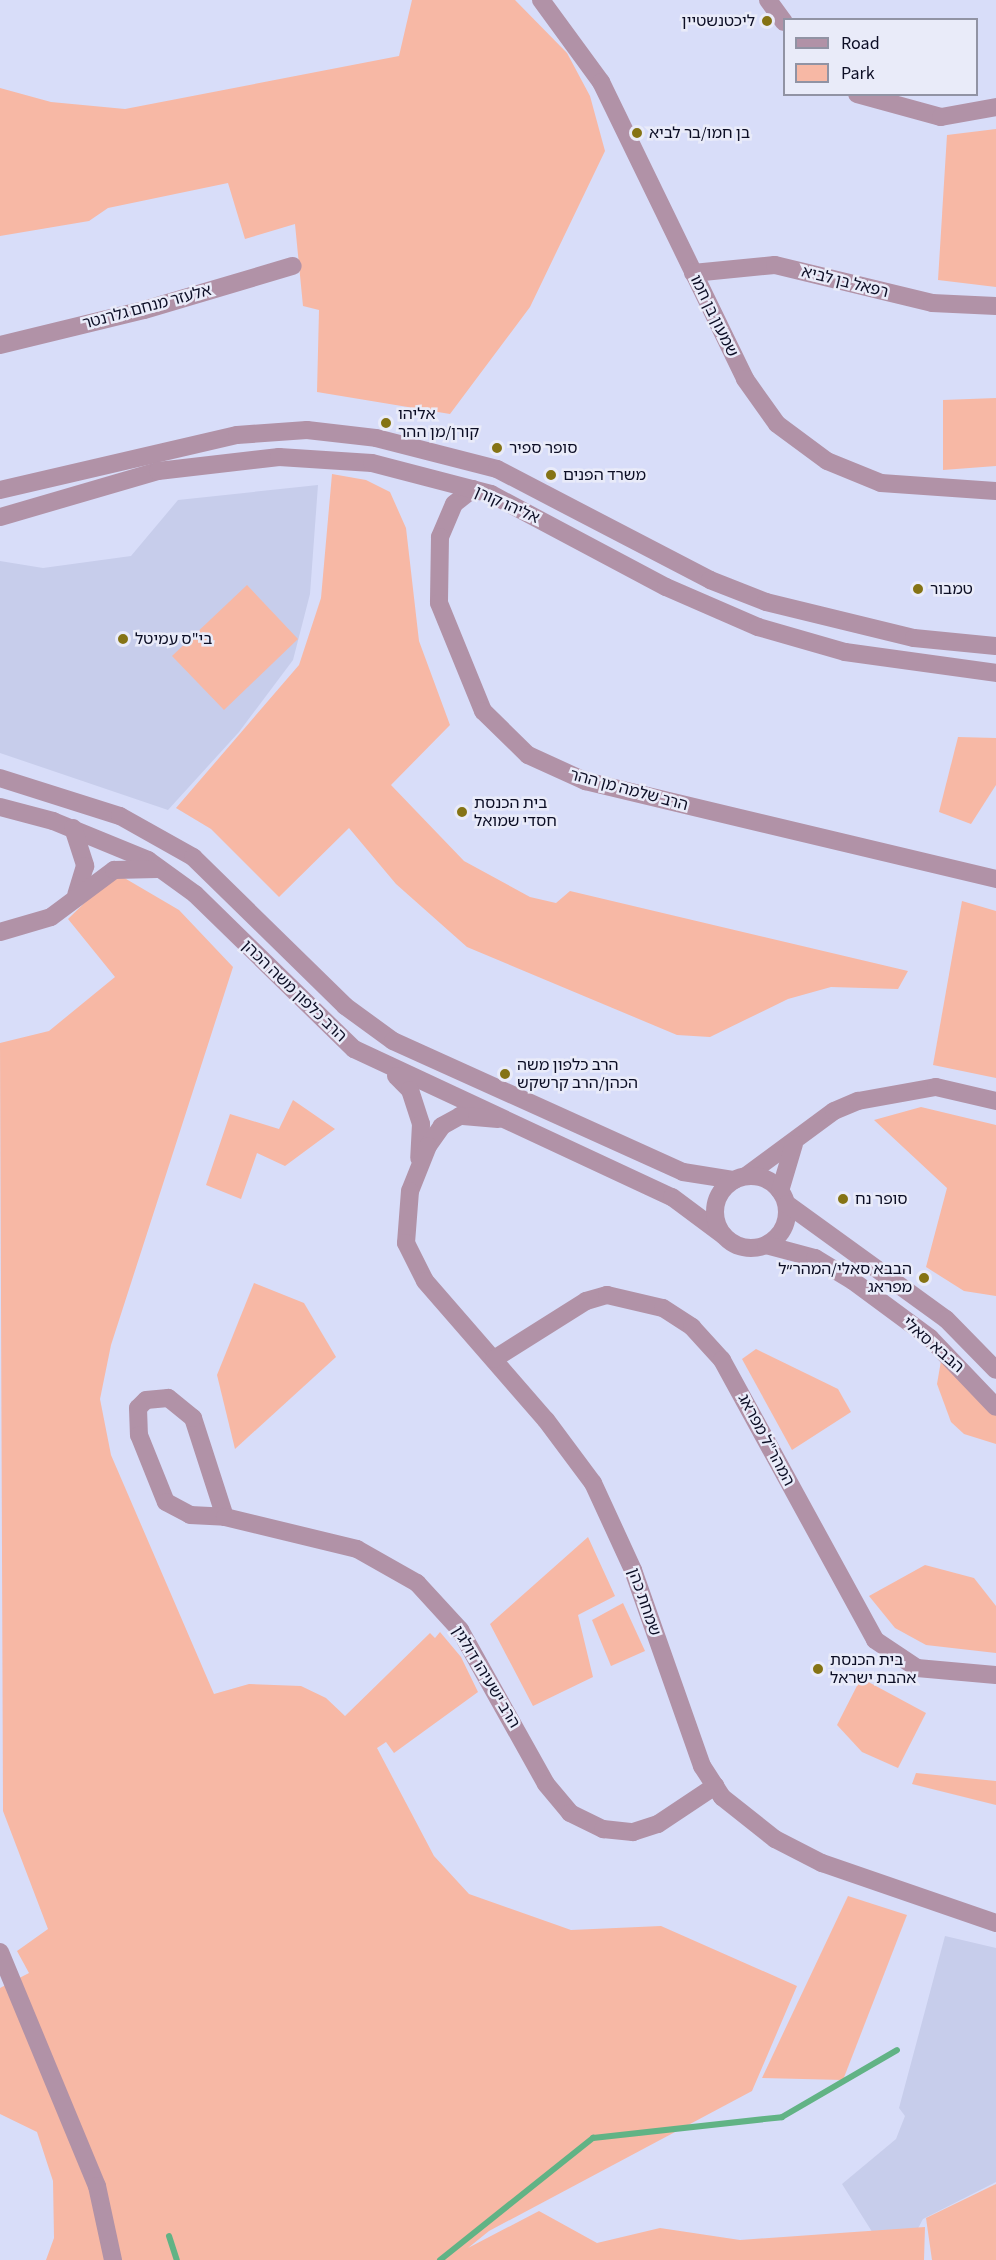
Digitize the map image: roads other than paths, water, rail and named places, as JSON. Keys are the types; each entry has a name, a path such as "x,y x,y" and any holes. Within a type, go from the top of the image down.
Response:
{"street":[{"name":"שמעון בן חמו","path":"541,0 601,82 745,379 777,424 800,444 881,483 996,491"},
{"path":"768,0 783,21"},
{"path":"864,96 941,117 996,107"},
{"name":"רפאל בן לביא","path":"693,273 775,265 932,303 996,306"},
{"name":"אלעזר מנחם גלרנטר","path":"0,345 144,310 293,266"},
{"name":"אליהו קורן","path":"0,490 237,435 307,430 376,438 497,469 710,580 766,602 906,637 996,646"},
{"name":"אליהו קורן","path":"0,517 158,471 279,457 372,464 473,489 730,618 845,652 996,673"},
{"name":"הרב שלמה מן ההר","path":"473,489 454,504 440,537 439,603 466,679 483,711 528,755 585,781 996,879"},
{"name":"הרב כלפון משה הכהן","path":"0,778 120,816 193,857 345,1006 393,1041 683,1172 740,1178"},
{"name":"הרב כלפון משה הכהן","path":"0,807 73,828 164,870 195,894 327,1027 391,1070 672,1197 723,1234"},
{"path":"67,906 82,888 86,866 73,828"},
{"path":"0,932 51,917 114,870 164,870"},
{"path":"391,1070 415,1104 421,1124 419,1164"},
{"path":"794,1144 783,1198 783,1228 766,1245 742,1247 723,1234 716,1204 740,1178 794,1144 834,1111 892,1091 936,1087 996,1101"},
{"path":"419,1164 442,1126 460,1116 498,1119"},
{"name":"שמחת כהן","path":"419,1164 407,1211 406,1243 413,1262 546,1420 614,1523 687,1728 715,1786 741,1817 822,1863 996,1923"},
{"path":"740,1178 765,1179 783,1198"},
{"name":"הבבא סאלי","path":"783,1198 946,1319 996,1370"},
{"name":"הבבא סאלי","path":"766,1245 815,1258 853,1281 930,1338 996,1407"},
{"name":"המהר\"ל מפראג","path":"494,1359 586,1301 607,1295 632,1298 682,1320 722,1360 875,1640 917,1668 996,1675"},
{"name":"הרב ישעיהו דולגין","path":"225,1517 192,1418 168,1398 146,1400 138,1408 139,1435 166,1502 190,1515 225,1517 357,1549 417,1583 460,1630 546,1784 570,1813 603,1829 633,1832 658,1824 715,1786"},
{"path":"0,1952 98,2186 113,2260"}],"waterway":[{"path":"440,2260 593,2138 782,2117 897,2050"},
{"path":"169,2236 177,2260"}],"place":[{"name":"ליכטנשטיין","path":"767,21"},
{"name":"בן חמו/בר לביא","path":"637,133"},
{"name":"אליהו קורן/מן ההר","path":"386,423"},
{"name":"סופר ספיר","path":"497,448"},
{"name":"משרד הפנים","path":"551,475"},
{"name":"טמבור","path":"918,589"},
{"name":"בי\"ס עמיטל","path":"123,639"},
{"name":"בית הכנסת חסדי שמואל","path":"462,812"},
{"name":"הרב כלפון משה הכהן/הרב קרשקש","path":"505,1074"},
{"name":"סופר נח","path":"843,1199"},
{"name":"הבבא סאלי/המהר״ל מפראג","path":"924,1278"},
{"name":"בית הכנסת אהבת ישראל","path":"818,1669"}]}
